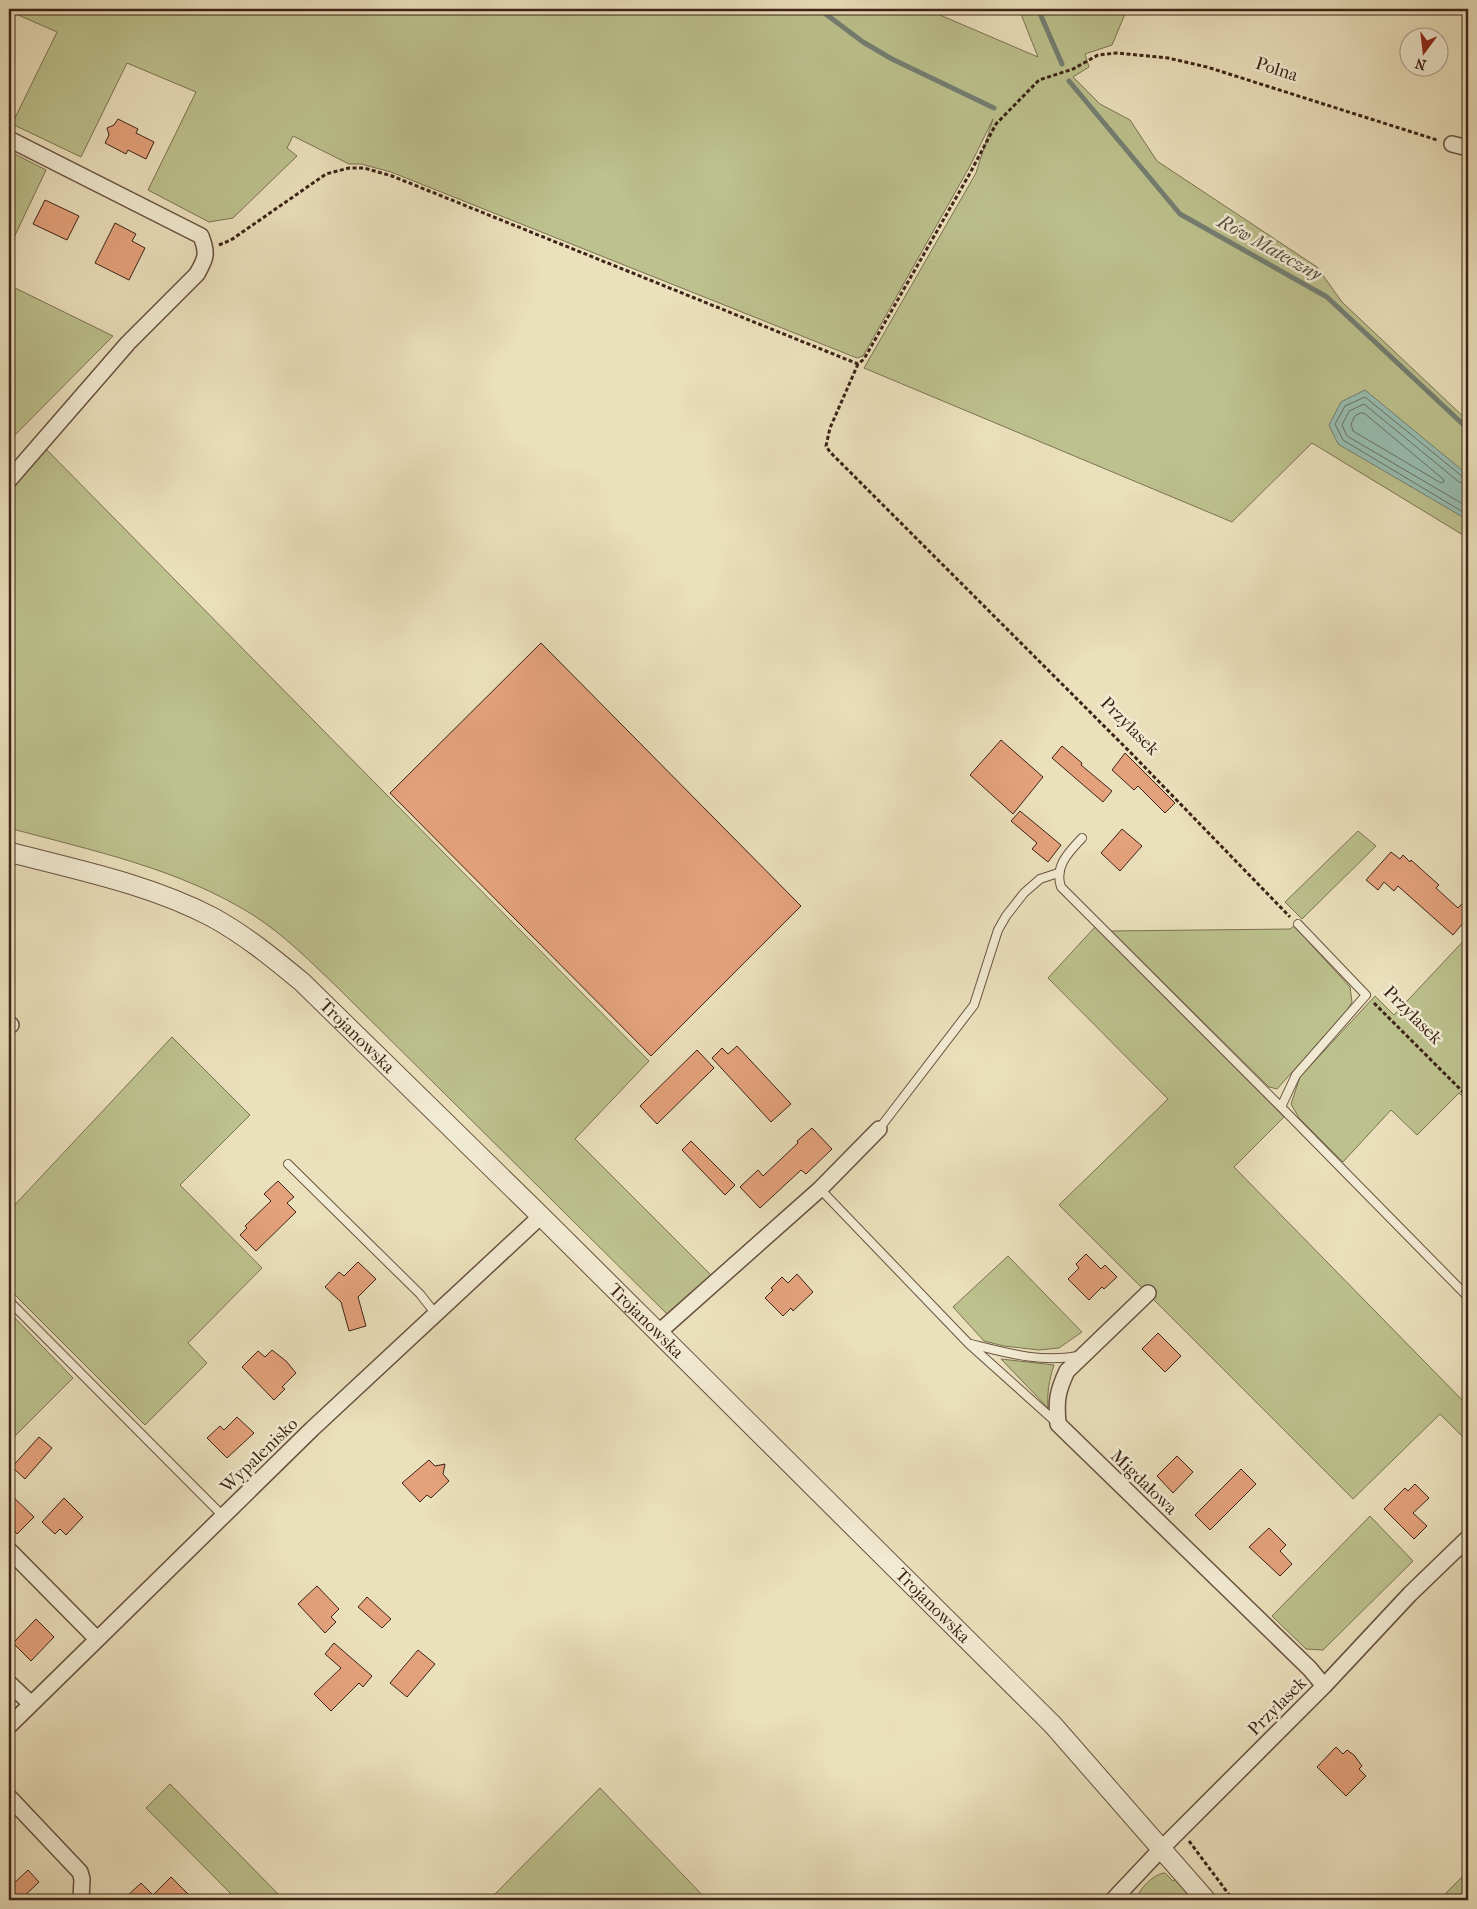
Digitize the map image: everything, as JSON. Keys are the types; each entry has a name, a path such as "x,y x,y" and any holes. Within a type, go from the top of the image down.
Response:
{"street":[{"path":"9,139 201,236 207,251 204,262 197,274 128,342 9,480"},
{"path":"1452,144 1468,148"},
{"name":"Trojanowska","path":"9,852 120,881 184,904 212,918 262,948 302,982 659,1332 1052,1725 1206,1900"},
{"path":"659,1332 820,1189 879,1129"},
{"name":"Wypalenisko","path":"9,1726 312,1429 541,1216"},
{"path":"1058,1424 1056,1403 1060,1386 1067,1371 1148,1293"},
{"name":"Migdałowa","path":"1058,1424 1310,1669 1324,1686"},
{"name":"Przylasek","path":"1113,1900 1162,1848 1324,1686 1410,1594 1468,1538"},
{"path":"9,1550 97,1640"},
{"path":"9,1683 31,1704"},
{"path":"9,1797 80,1872 82,1879 81,1900"}],"lane":[{"path":"1082,838 1065,857 1058,874 1061,886 1468,1297"},
{"path":"879,1129 974,1005 998,930 1006,916 1024,893 1040,879 1058,874"},
{"name":"Przylasek","path":"1298,924 1366,995"},
{"path":"1280,1107 1296,1075 1366,995"},
{"path":"288,1164 420,1294 435,1314"},
{"path":"820,1189 969,1344 1058,1424"},
{"path":"9,1301 223,1516"},
{"path":"969,1344 1023,1357 1055,1360 1083,1355"}],"path":[{"name":"Polna","path":"858,364 864,360 970,175 996,124 1040,80 1073,69 1098,55 1117,53 1168,58 1207,67 1452,144"},
{"path":"207,251 231,240 326,174 349,168 364,168 392,176 858,364"},
{"name":"Przylasek","path":"858,364 830,428 826,446 830,452 1131,753 1298,924"},
{"name":"Przylasek","path":"1366,995 1468,1097"},
{"path":"1180,1830 1233,1900"}],"green space":[{"path":"9,9 926,9 1038,57 1019,9 1127,9 1112,45 1085,54 1089,67 1073,77 1100,104 1130,120 1157,161 1317,267 1342,302 1468,421 1468,538 1312,443 1232,522 864,368 976,173 993,119 970,166 863,356 857,358 391,172 361,164 349,164 293,136 287,148 297,156 233,218 209,222 148,190 196,92 127,63 81,157 12,124 57,32 9,11"},
{"path":"9,151 46,170 9,248"},
{"path":"9,285 113,336 9,441"},
{"path":"45,448 649,1061 575,1139 712,1276 669,1316 337,987 275,931 253,915 224,899 165,873 103,853 9,828 9,484"},
{"path":"1358,831 1376,846 1302,919 1285,902"},
{"path":"1294,926 1350,987 1352,1002 1346,1012 1277,1089 1269,1087 1111,931 1290,929"},
{"path":"1095,927 1284,1117 1234,1167 1468,1406 1468,1442 1440,1414 1353,1499 1059,1205 1168,1099 1048,978"},
{"path":"1468,936 1468,1101 1459,1093 1417,1135 1391,1110 1343,1162 1299,1118 1291,1104 1300,1077 1375,996 1394,1015"},
{"path":"172,1037 250,1115 180,1185 262,1268 188,1343 207,1363 145,1425 9,1289 9,1211"},
{"path":"1008,1256 1082,1332 1059,1348 1039,1350 1004,1346 984,1341 953,1307"},
{"path":"9,1312 73,1378 9,1442"},
{"path":"1001,1359 1054,1365 1049,1386 1048,1408"},
{"path":"1370,1516 1413,1561 1323,1650 1306,1649 1272,1616"},
{"path":"170,1784 284,1900 237,1900 146,1808"},
{"path":"600,1788 707,1900 489,1900"},
{"path":"1468,1871 1468,1900 1439,1900"},
{"path":"1165,1873 1173,1881 1178,1877 1196,1900 1165,1900 1160,1895 1154,1900 1137,1900 1147,1883 1156,1876"}],"water":[{"path":"1365,390 1468,475 1468,520 1338,444 1329,425 1341,402"}],"building":[{"path":"118,119 138,129 136,133 154,142 146,159 128,150 126,154 105,143 109,135 107,128 114,125"},
{"path":"45,200 79,216 67,240 33,224"},
{"path":"115,223 136,234 132,241 145,248 129,280 95,263"},
{"path":"541,643 801,906 651,1056 390,793"},
{"path":"1001,740 1043,777 1013,814 970,775"},
{"path":"1062,746 1112,791 1103,802 1052,758"},
{"path":"1125,753 1175,803 1165,813 1138,786 1134,790 1112,770"},
{"path":"1020,811 1061,845 1048,862 1032,849 1037,843 1011,821"},
{"path":"1122,829 1142,846 1120,871 1101,853"},
{"path":"1391,852 1400,859 1403,855 1410,862 1411,860 1439,885 1436,888 1458,908 1468,897 1468,917 1453,935 1398,886 1394,891 1384,882 1378,890 1366,880"},
{"path":"737,1046 791,1104 771,1122 712,1058 722,1048 728,1054"},
{"path":"697,1050 714,1068 657,1124 640,1106"},
{"path":"812,1128 832,1149 806,1174 801,1170 760,1208 740,1187 758,1170 763,1176"},
{"path":"691,1141 735,1185 725,1195 682,1150"},
{"path":"278,1181 294,1197 287,1203 296,1212 256,1251 240,1235 247,1228 245,1226 271,1201 264,1194"},
{"path":"1086,1254 1101,1269 1105,1265 1117,1277 1104,1289 1102,1287 1089,1300 1068,1279 1079,1268 1076,1264"},
{"path":"358,1262 376,1279 358,1297 366,1326 349,1331 341,1302 325,1287 339,1272 344,1276"},
{"path":"797,1274 813,1292 793,1311 791,1308 783,1316 765,1298 773,1290 771,1288 782,1277 788,1283"},
{"path":"1158,1333 1181,1356 1165,1372 1142,1349"},
{"path":"272,1350 286,1361 296,1373 282,1387 285,1389 274,1400 242,1367 258,1351 265,1357"},
{"path":"237,1417 254,1433 227,1458 207,1438 220,1426 224,1430"},
{"path":"39,1437 52,1448 25,1479 12,1467"},
{"path":"1177,1456 1193,1472 1173,1493 1157,1476"},
{"path":"429,1460 435,1466 445,1464 443,1474 449,1481 431,1498 427,1495 420,1502 402,1483"},
{"path":"1241,1469 1256,1484 1210,1530 1195,1515"},
{"path":"1415,1484 1429,1498 1413,1513 1427,1526 1414,1539 1384,1509 1405,1488 1408,1491"},
{"path":"9,1493 34,1517 17,1534 9,1525"},
{"path":"64,1498 83,1517 66,1535 60,1529 55,1534 42,1522"},
{"path":"1269,1528 1286,1545 1280,1551 1292,1564 1280,1576 1249,1547"},
{"path":"317,1586 339,1609 331,1617 336,1622 325,1633 298,1604"},
{"path":"367,1597 391,1619 382,1628 358,1607"},
{"path":"36,1619 54,1637 31,1661 13,1643"},
{"path":"334,1643 372,1676 363,1687 359,1683 331,1711 314,1694 341,1668 325,1654"},
{"path":"418,1650 435,1664 407,1697 390,1683"},
{"path":"1336,1747 1343,1754 1347,1750 1354,1755 1362,1766 1359,1769 1366,1776 1346,1796 1317,1767"},
{"path":"28,1870 39,1882 20,1900 13,1900 9,1896 9,1888"},
{"path":"171,1877 194,1900 123,1900 141,1883 153,1895"}],"waterway":[{"path":"819,9 863,42 892,59 994,108"},
{"name":"Rów Mateczny","path":"1038,9 1062,64"},
{"name":"Rów Mateczny","path":"1069,81 1180,214 1327,297 1468,429"}]}
